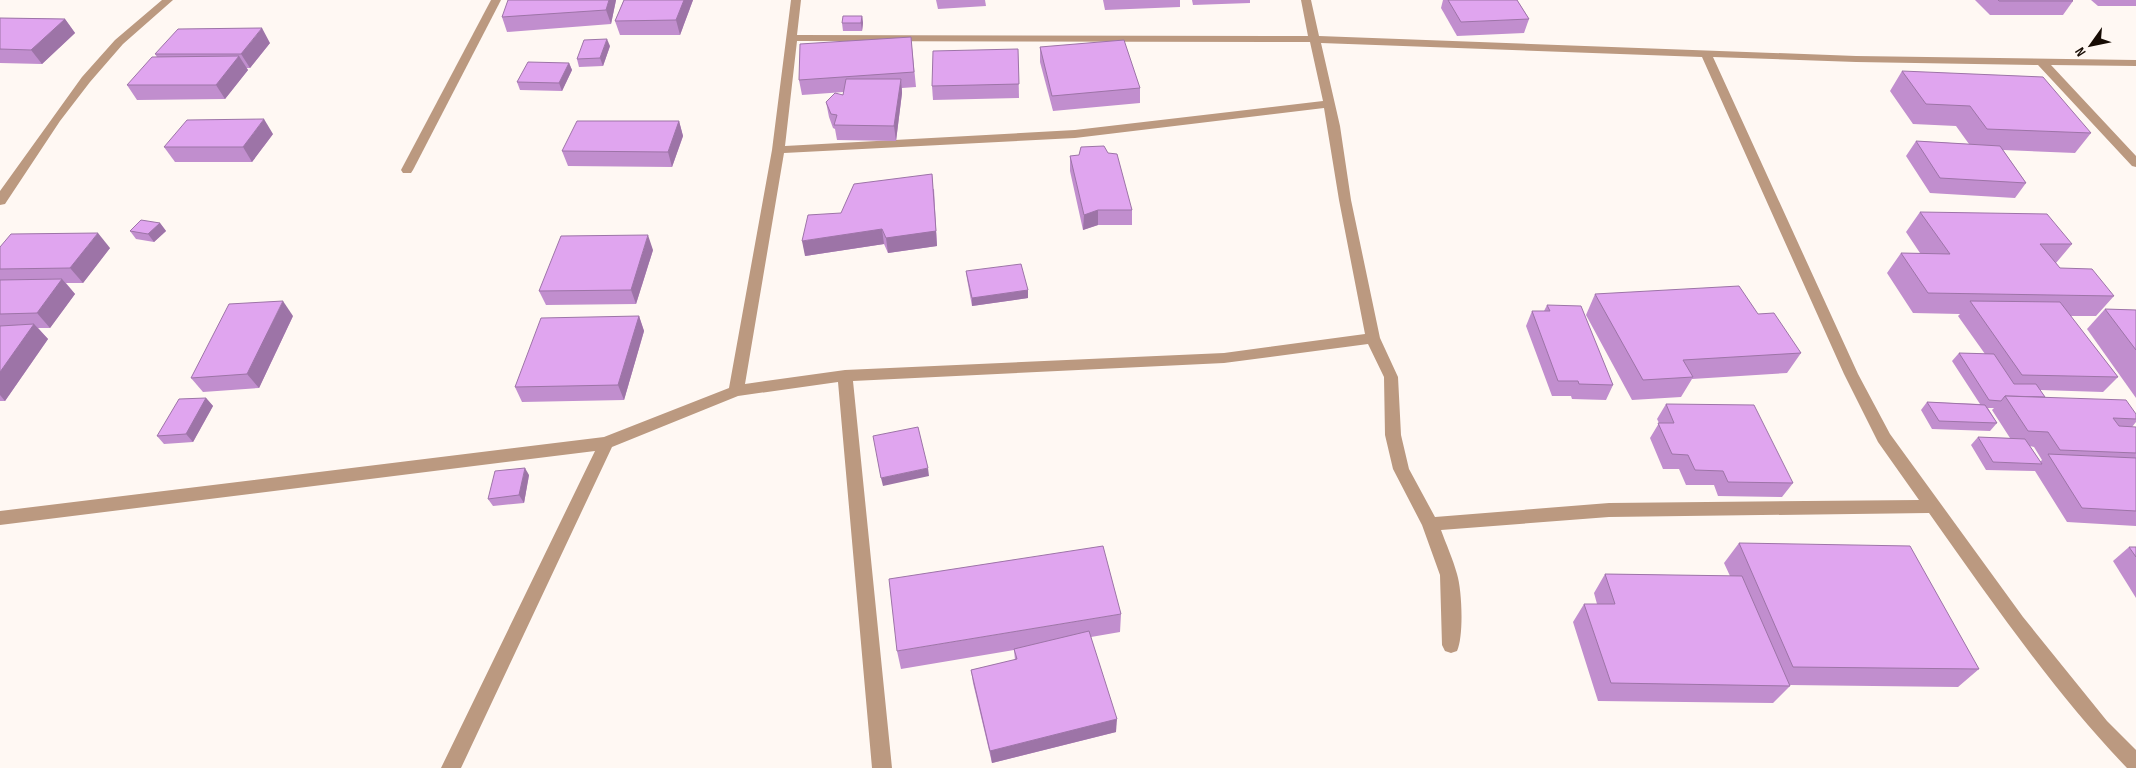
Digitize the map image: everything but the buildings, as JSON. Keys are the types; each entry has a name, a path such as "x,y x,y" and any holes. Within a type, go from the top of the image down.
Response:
{"street":[{"path":"0,201 69,99 120,41 168,0"},
{"path":"408,170 483,21 496,0"},
{"path":"736,391 778,150 796,0"},
{"path":"1306,0 1329,104 1345,200 1373,338 1391,377 1393,435 1400,469 1430,524 1449,575 1452,620 1451,645"},
{"path":"790,38 1315,39 1856,59 2136,63"},
{"path":"1706,54 1851,374 1884,438 2017,623 2100,727 2136,764"},
{"path":"2041,61 2136,163"},
{"path":"778,150 1076,134 1329,104"},
{"path":"0,518 606,443 736,391 845,376 1224,358 1373,338"},
{"path":"845,376 882,768"},
{"path":"451,768 606,443"},
{"path":"1430,524 1610,510 1932,506"}]}
